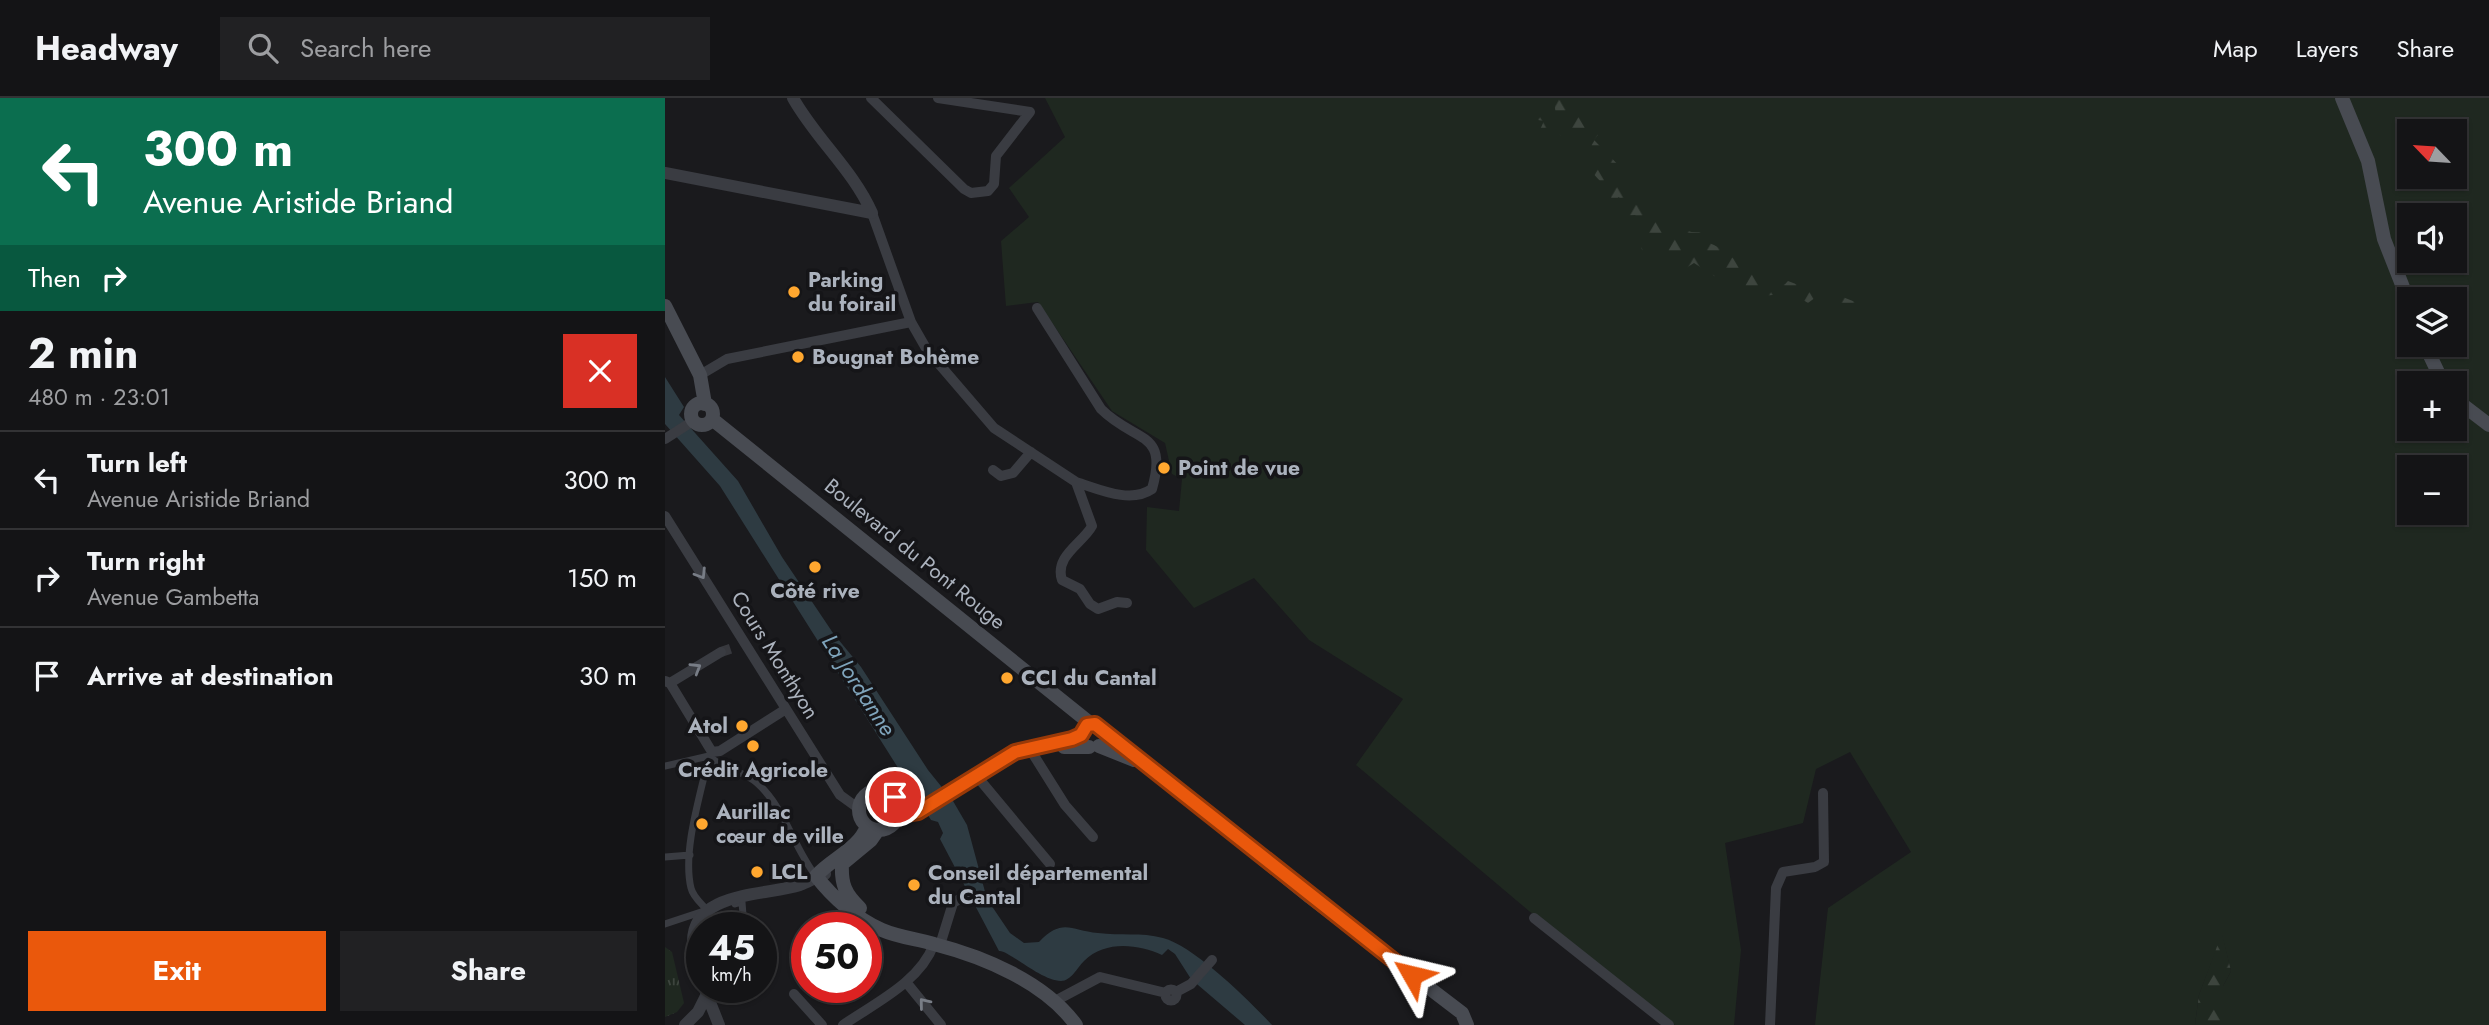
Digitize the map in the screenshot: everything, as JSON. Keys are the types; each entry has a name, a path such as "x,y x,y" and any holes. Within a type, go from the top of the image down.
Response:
{"main road":[{"path":"2341,98 2368,161 2384,239 2403,287"},
{"path":"665,306 700,374 705,404"},
{"path":"705,404 711,408 712,419 703,425 690,423 694,406 705,404"},
{"path":"2467,408 2489,425"},
{"name":"Boulevard du Pont Rouge","path":"712,419 1089,737 1142,763 1462,1013 1472,1025"},
{"path":"898,815 918,812 1026,752 1089,737"},
{"path":"977,777 1009,764 1026,752 1073,746 1089,737"},
{"path":"885,790 895,797 898,815 891,826 872,828 862,821 858,808 867,793 885,790"},
{"path":"872,828 861,840 827,863 816,876 829,892 867,923 884,932 937,944"},
{"path":"872,828 871,840 842,863 842,884 848,897 878,920 1027,982 1055,1001 1070,1023"}],"street":[{"path":"793,98 803,116 864,195 911,322 927,350 994,428 1076,482 1119,495 1143,495 1152,489 1159,465 1157,451 1146,440 1111,419 1101,409 1037,308"},
{"path":"871,98 971,193 988,191 994,184 996,156 1030,112 966,100 938,98"},
{"path":"665,173 872,213"},
{"path":"700,374 727,359 911,322"},
{"path":"666,438 690,423"},
{"path":"993,470 1001,476 1013,474 1031,452"},
{"path":"1076,482 1093,526 1063,562 1059,573 1062,580 1080,589 1090,604 1098,609 1117,602 1127,603"},
{"name":"Cours Monthyon","path":"665,516 840,795 858,808"},
{"path":"733,648 746,644"},
{"path":"721,652 668,682 719,766 756,782 776,803 807,865 816,876"},
{"path":"665,766 720,751 786,709"},
{"path":"1026,752 1093,837"},
{"path":"707,910 694,896 690,886 691,855 711,754"},
{"path":"977,777 1050,863"},
{"path":"1770,1025 1776,888 1786,870 1815,867 1823,862 1823,793"},
{"path":"665,857 691,855"},
{"path":"665,924 728,901 800,884 842,863"},
{"path":"843,1025 906,982 921,968 937,944 953,903 966,895"},
{"path":"717,912 724,905 742,902 743,912"},
{"path":"1534,918 1669,1025"},
{"path":"1055,1001 1100,977 1171,992 1191,984 1212,960"},
{"path":"906,982 941,1025"},
{"path":"686,1025 702,1003"},
{"path":"686,1025 716,1021 709,1003"},
{"path":"802,1003 822,1025"}],"green space":[{"path":"1045,98 2489,98 2489,1025 2223,1025 2223,986 2231,971 2222,935 2199,995 2195,1025 1815,1025 1828,908 1911,852 1850,752 1816,769 1803,823 1725,843 1741,950 1734,1025 1675,1025 1529,911 1356,765 1403,699 1309,640 1254,578 1194,608 1146,550 1147,507 1179,511 1182,479 1172,474 1165,443 1112,411 1038,302 1006,306 1001,241 1029,217 1009,188 1065,137"},
{"path":"1547,98 1581,98 1586,110 1584,117 1601,131 1594,140 1626,173 1632,188 1647,194 1653,210 1664,211 1676,225 1685,230 1703,232 1702,241 1718,247 1759,275 1763,285 1766,281 1785,284 1788,281 1801,286 1809,282 1818,291 1827,287 1835,289 1840,296 1858,303 1829,306 1816,297 1808,303 1792,293 1762,296 1753,290 1744,289 1740,280 1725,283 1694,263 1683,270 1672,265 1671,261 1660,260 1658,256 1646,256 1641,248 1648,230 1635,215 1628,216 1619,197 1612,202 1610,193 1602,194 1596,190 1600,187 1600,181 1589,169 1591,162 1596,161 1592,155 1585,156 1570,134 1569,126 1563,137 1553,131 1548,135 1555,140 1551,145 1543,142 1539,132 1544,121 1538,120 1535,108 1542,109 1544,105 1556,115 1554,101"},
{"path":"2222,933 2231,971 2223,986 2223,1025 2195,1025 2199,995"},
{"path":"665,947 672,952 684,1003 677,1012 665,1017"}],"water":[{"name":"La Jordanne","path":"665,377 684,407 679,415 738,481 782,557 833,633 861,667 928,770 953,801 967,825 987,899 1010,933 1024,943 1039,942 1047,934 1067,927 1098,933 1163,938 1190,951 1205,962 1272,1025 1245,1025 1191,979 1175,954 1168,949 1162,955 1143,948 1112,947 1092,954 1074,974 1061,981 1044,976 999,951 940,839 943,833 938,822 931,820 720,486 665,424"}],"tunnel":[{"path":"721,652 733,648"}],"place":[{"name":"Parking du foirail","path":"794,292"},
{"name":"Bougnat Bohème","path":"798,357"},
{"name":"Point de vue","path":"1164,468"},
{"name":"Côté rive","path":"815,567"},
{"name":"CCI du Cantal","path":"1007,678"},
{"name":"Atol","path":"742,726"},
{"name":"Crédit Agricole","path":"753,746"},
{"name":"Aurillac cœur de ville","path":"702,824"},
{"name":"LCL","path":"757,872"},
{"name":"Conseil départemental du Cantal","path":"914,885"}],"route":[{"path":"895,797 898,815 918,812 1015,752 1038,744 1072,739 1081,735 1087,725 1099,725 1131,750 1142,763 1412,975"}]}
